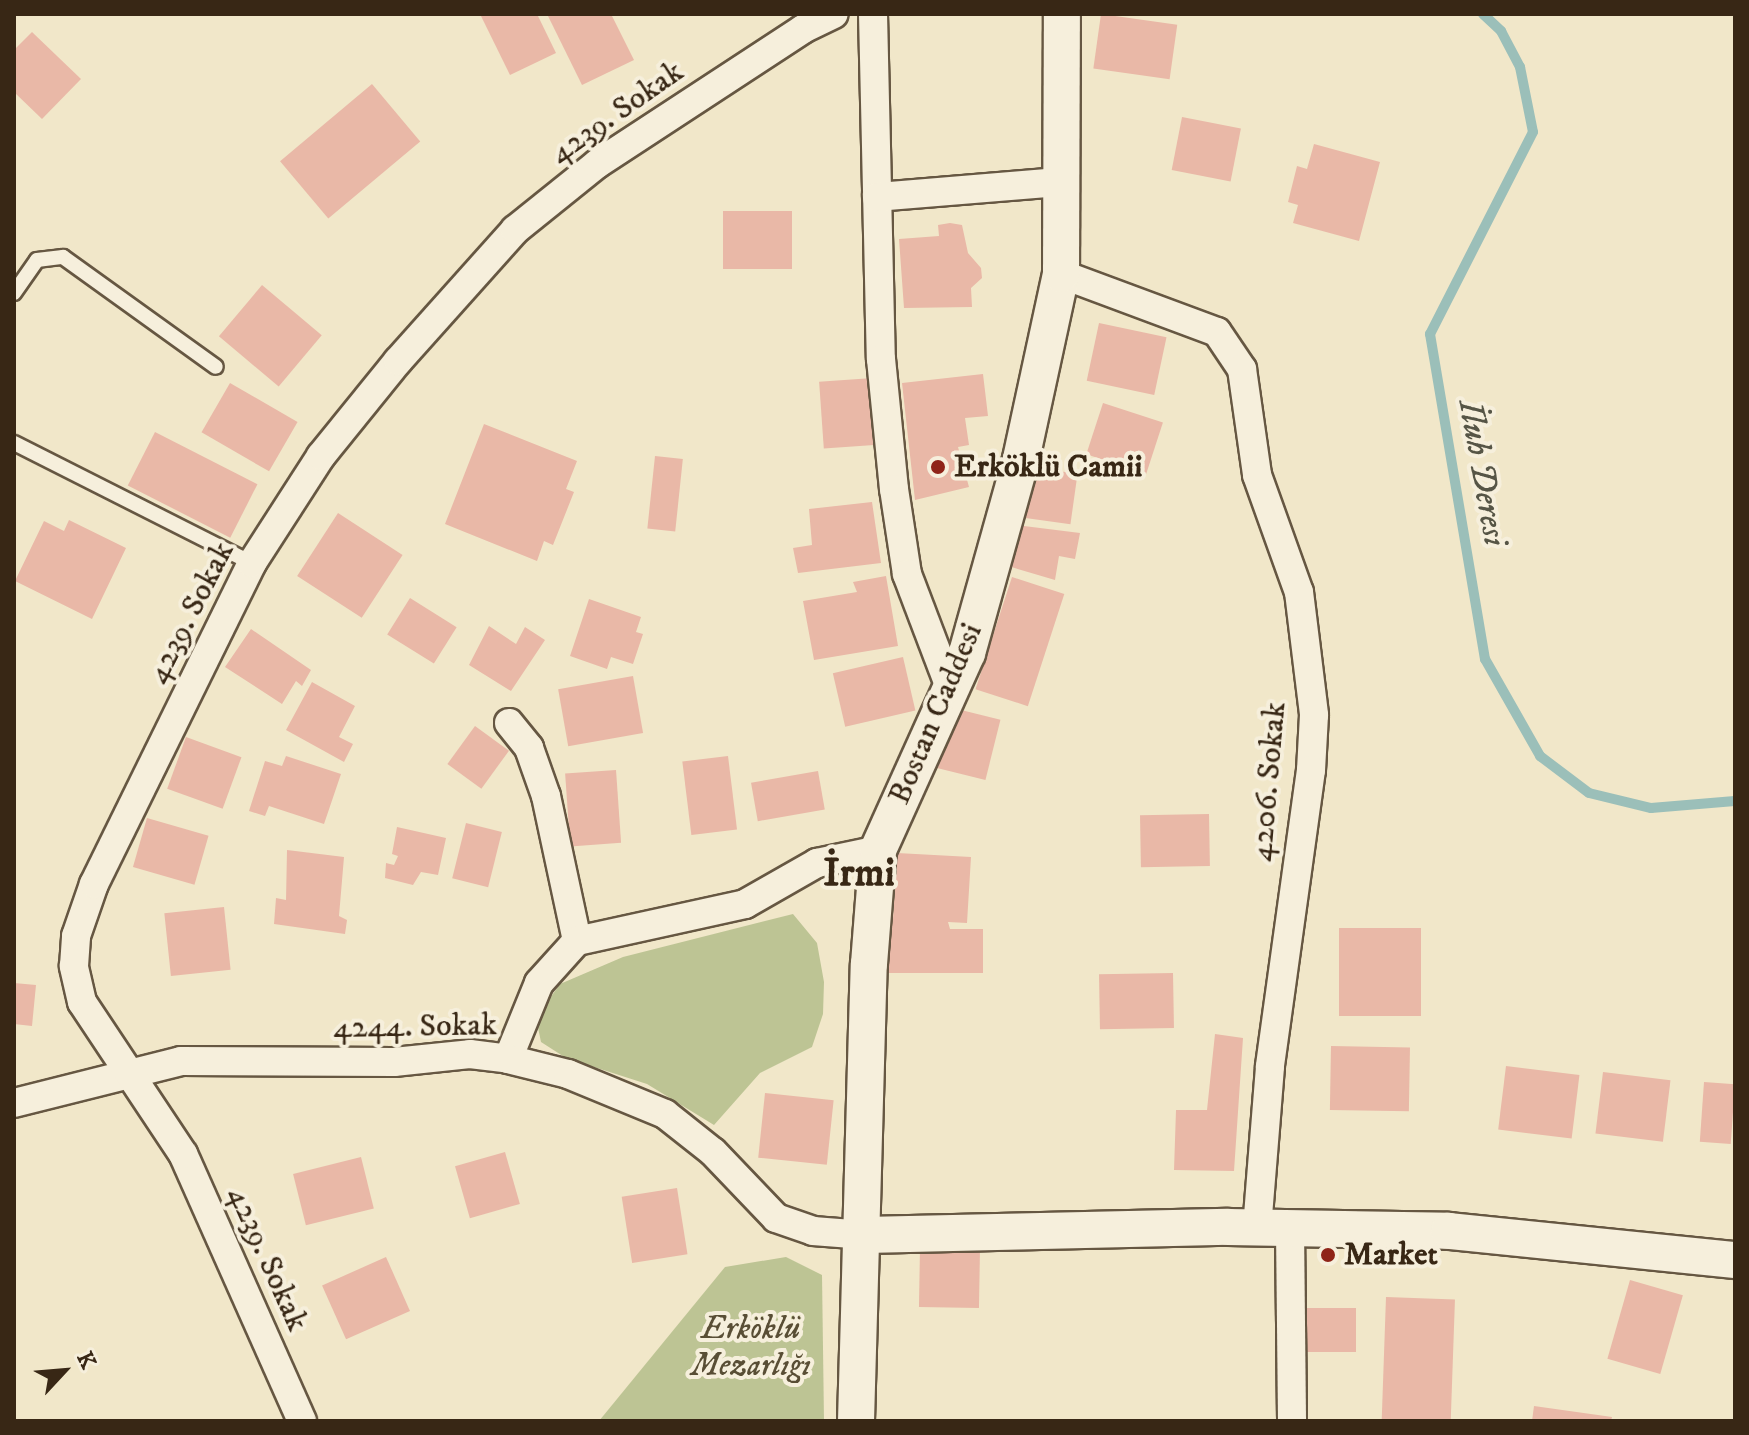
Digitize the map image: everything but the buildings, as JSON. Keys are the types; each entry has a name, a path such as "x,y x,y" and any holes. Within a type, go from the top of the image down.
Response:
{"street":[{"name":"4239. Sokak","path":"302,1421 183,1154 82,1002 74,966 76,936 94,884 252,563 321,456 515,230 597,164 803,29 834,14"},
{"path":"873,14 881,359 905,559 950,687"},
{"name":"Bostan Caddesi","path":"856,1421 865,1235 869,964 878,850 967,653 995,562 1061,274 1062,14"},
{"path":"877,197 1060,182"},
{"name":"4206. Sokak","path":"1061,274 1217,332 1242,369 1257,475 1299,592 1314,715 1311,770 1270,1067 1273,1228 1292,1421"},
{"path":"509,723 529,748 546,796 577,941"},
{"path":"508,1059 539,983 577,941 745,904 817,863 878,850"},
{"name":"4244. Sokak","path":"14,1103 181,1061 394,1062 470,1054 508,1059 568,1074 665,1114 713,1152 776,1218 813,1231 865,1235"},
{"path":"865,1235 1273,1228 1449,1231 1735,1260"}],"lane":[{"path":"14,293 37,260 63,257 216,367"},
{"path":"14,443 252,563"}],"green space":[{"path":"793,914 817,943 824,982 823,1014 812,1047 760,1073 714,1125 647,1084 566,1058 541,1042 536,1018 560,984 623,957"},
{"name":"Erköklü Mezarlığı","path":"786,1257 822,1275 824,1421 599,1421 725,1267"}],"waterway":[{"name":"İluh Deresi","path":"1483,14 1501,31 1520,67 1533,132 1430,334 1485,659 1540,756 1589,793 1651,808 1735,801"}],"place":[{"name":"Erköklü Camii","path":"938,467"},
{"name":"Market","path":"1328,1255"}],"district":[{"name":"İrmi","path":"859,874"}]}
